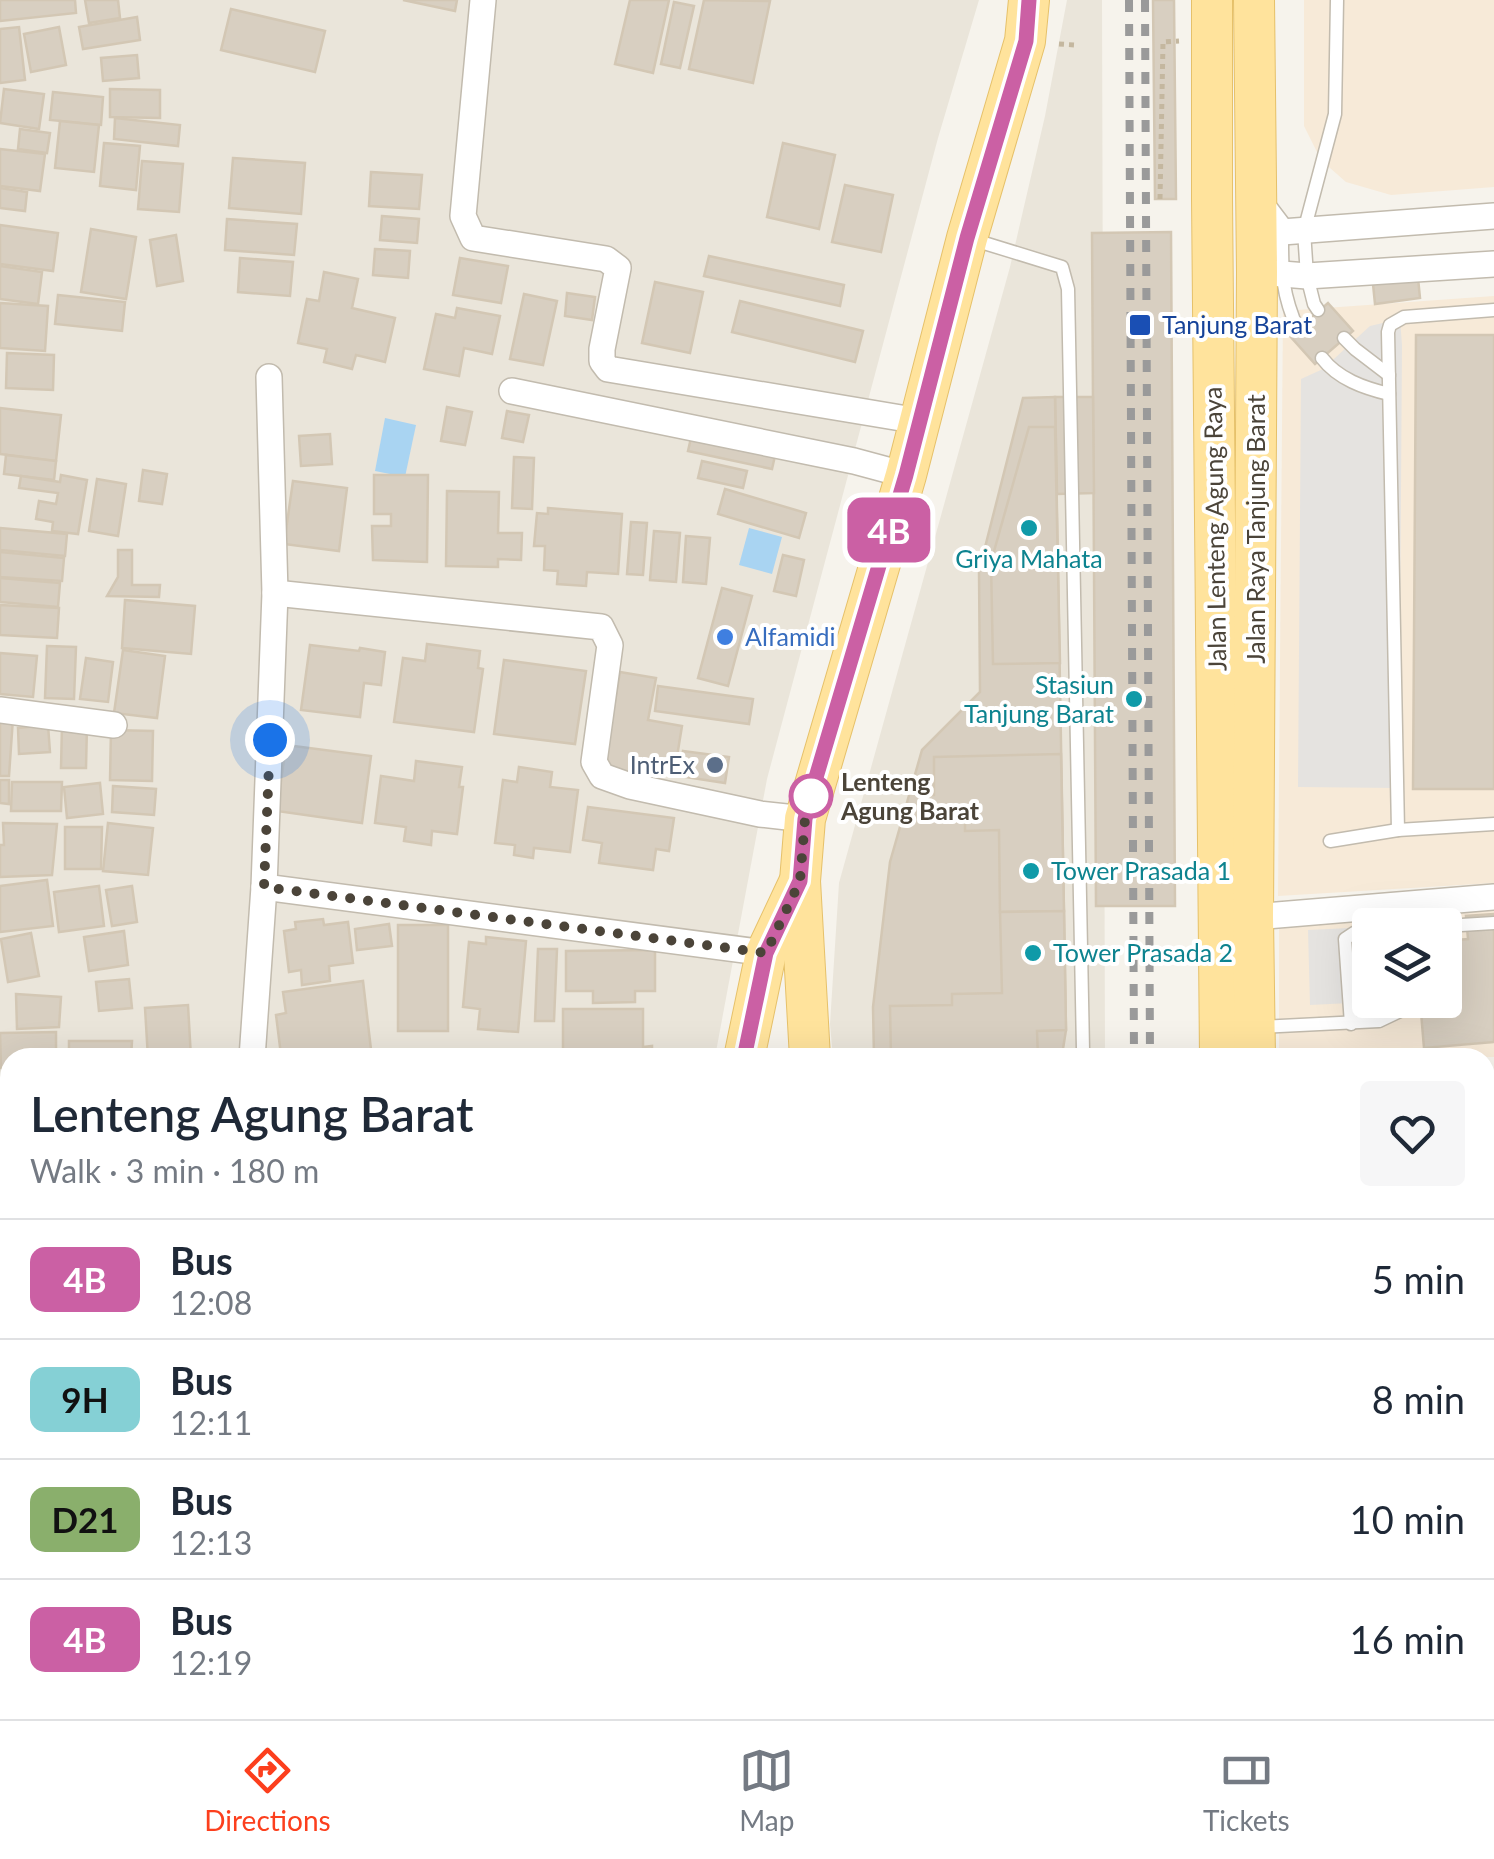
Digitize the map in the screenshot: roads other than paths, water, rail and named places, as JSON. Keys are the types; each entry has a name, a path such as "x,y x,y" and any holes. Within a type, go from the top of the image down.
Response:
{"main road":[{"path":"809,1048 800,881 805,819 906,475 967,238 1026,41 1030,0"},
{"name":"Jalan Lenteng Agung Raya","path":"1212,0 1220,1048"},
{"name":"Jalan Raya Tanjung Barat","path":"1254,0 1257,199 1282,274 1253,917 1255,1043"},
{"path":"1212,198 1257,199"},
{"path":"746,1048 766,953 800,881"}],"street":[{"path":"483,0 463,216 474,238 606,259 618,268 602,349 602,361 608,369 919,420"},
{"path":"1257,199 1293,232 1494,216"},
{"path":"1282,274 1494,264"},
{"path":"253,1048 264,887 274,592 269,377"},
{"path":"512,390 854,460 906,475"},
{"path":"274,592 601,627 610,646 594,762 602,776 760,814 805,819"},
{"path":"0,710 114,725"},
{"path":"264,887 766,953"},
{"path":"1253,917 1494,897"}],"lane":[{"path":"1298,330 1287,304 1282,274 1335,114 1337,0"},
{"path":"1282,274 1293,232"},
{"path":"967,238 1062,268 1068,290 1084,1048"},
{"path":"1282,274 1318,310"},
{"path":"1398,830 1388,332 1396,320 1420,314 1494,310"},
{"path":"1344,338 1389,375"},
{"path":"1322,358 1347,379 1389,394"},
{"path":"1330,841 1398,830 1494,824"},
{"path":"1462,925 1494,923"},
{"path":"1351,1024 1345,938 1352,935"},
{"path":"1255,1043 1386,1018"}],"water":[{"path":"385,418 416,425 405,477 375,471"},
{"path":"749,528 782,537 772,574 739,565"}],"railway":[{"path":"1129,0 1134,1048"},
{"path":"1145,0 1150,1048"}],"place":[{"name":"Tanjung Barat","path":"1140,325"},
{"name":"Griya Mahata","path":"1029,528"},
{"name":"Alfamidi","path":"725,637"},
{"name":"Stasiun Tanjung Barat","path":"1134,699"},
{"name":"IntrEx","path":"715,765"},
{"name":"Lenteng Agung Barat","path":"811,796"},
{"name":"Tower Prasada 1","path":"1031,871"},
{"name":"Tower Prasada 2","path":"1033,953"}]}
